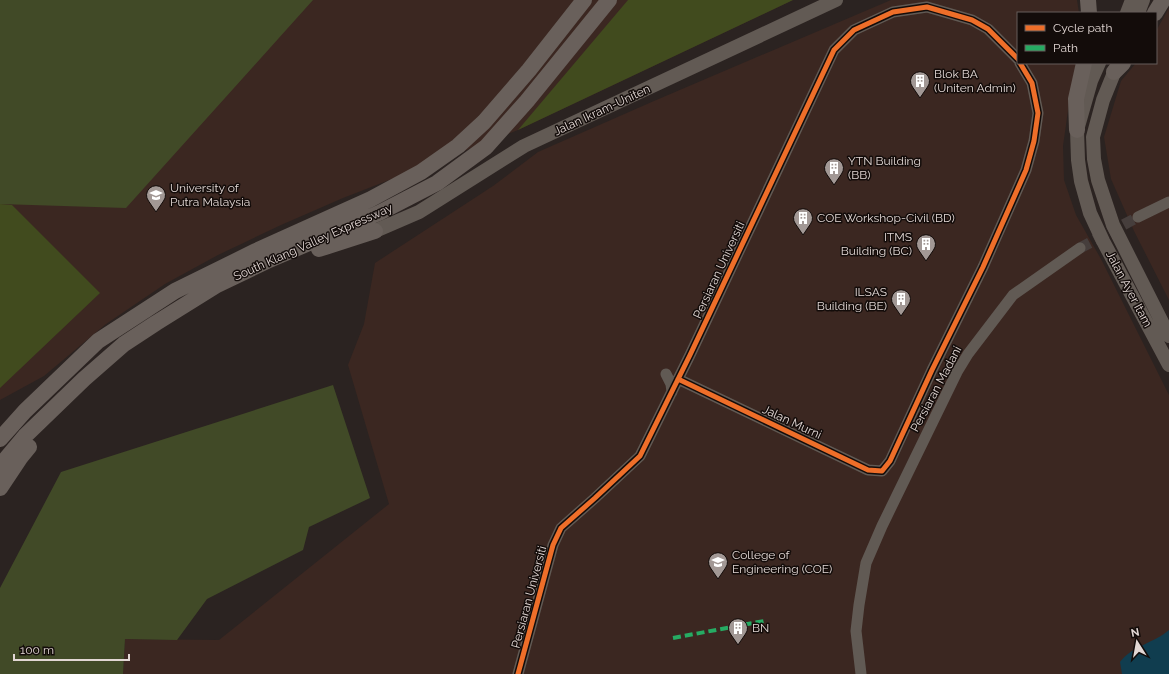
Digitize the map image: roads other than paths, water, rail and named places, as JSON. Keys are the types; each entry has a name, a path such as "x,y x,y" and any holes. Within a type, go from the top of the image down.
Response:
{"highway":[{"name":"South Klang Valley Expressway","path":"0,439 25,411 98,341 175,291 256,251 371,198 421,172 458,146 484,122 499,105 529,70 584,0"},
{"name":"South Klang Valley Expressway","path":"0,466 25,436 84,378 124,344 217,285 379,213 437,183 486,147 527,101 609,0"},
{"path":"1088,0 1089,12"},
{"path":"1156,12 1163,0"},
{"path":"1077,130 1076,99 1084,64"},
{"path":"267,262 375,231"},
{"path":"0,488 20,458 37,438 49,413"}],"main road":[{"name":"Jalan Ikram-Uniten","path":"375,231 419,212 524,146 836,0"},
{"path":"1118,12 1122,0"},
{"path":"1126,12 1132,0"},
{"path":"1138,12 1143,0"},
{"path":"1146,12 1151,0"},
{"name":"Jalan Ayer Itam","path":"1099,64 1091,81 1077,130 1080,181 1090,213 1103,242 1169,365"},
{"name":"Jalan Ayer Itam","path":"1118,66 1103,100 1093,137 1094,159 1098,180 1113,225 1169,336"}],"street":[{"name":"Persiaran Universiti","path":"518,674 553,545 561,528 640,456 672,392 834,50 854,30 894,12 927,7 972,20 988,29 1017,58"},
{"name":"Jalan Murni","path":"678,379 868,470 882,471 890,461 1026,170 1034,141 1038,113 1032,83 1021,64"},
{"path":"1138,217 1169,202"},
{"name":"Persiaran Madani","path":"861,674 856,631 866,563 882,526 957,372 968,354 1013,295 1080,248"},
{"path":"666,374 671,384 672,392 695,387"}],"water":[{"path":"1169,630 1169,674 1122,674 1120,662 1125,657 1137,648"}],"tunnel":[{"path":"1080,248 1138,217"}],"place":[{"name":"Blok BA (Uniten Admin)","path":"920,98"},
{"name":"YTN Building (BB)","path":"834,185"},
{"name":"University of Putra Malaysia","path":"156,212"},
{"name":"COE Workshop-Civil (BD)","path":"803,235"},
{"name":"ITMS Building (BC)","path":"926,261"},
{"name":"ILSAS Building (BE)","path":"901,316"},
{"name":"College of Engineering (COE)","path":"718,579"},
{"name":"BN","path":"738,645"}]}
